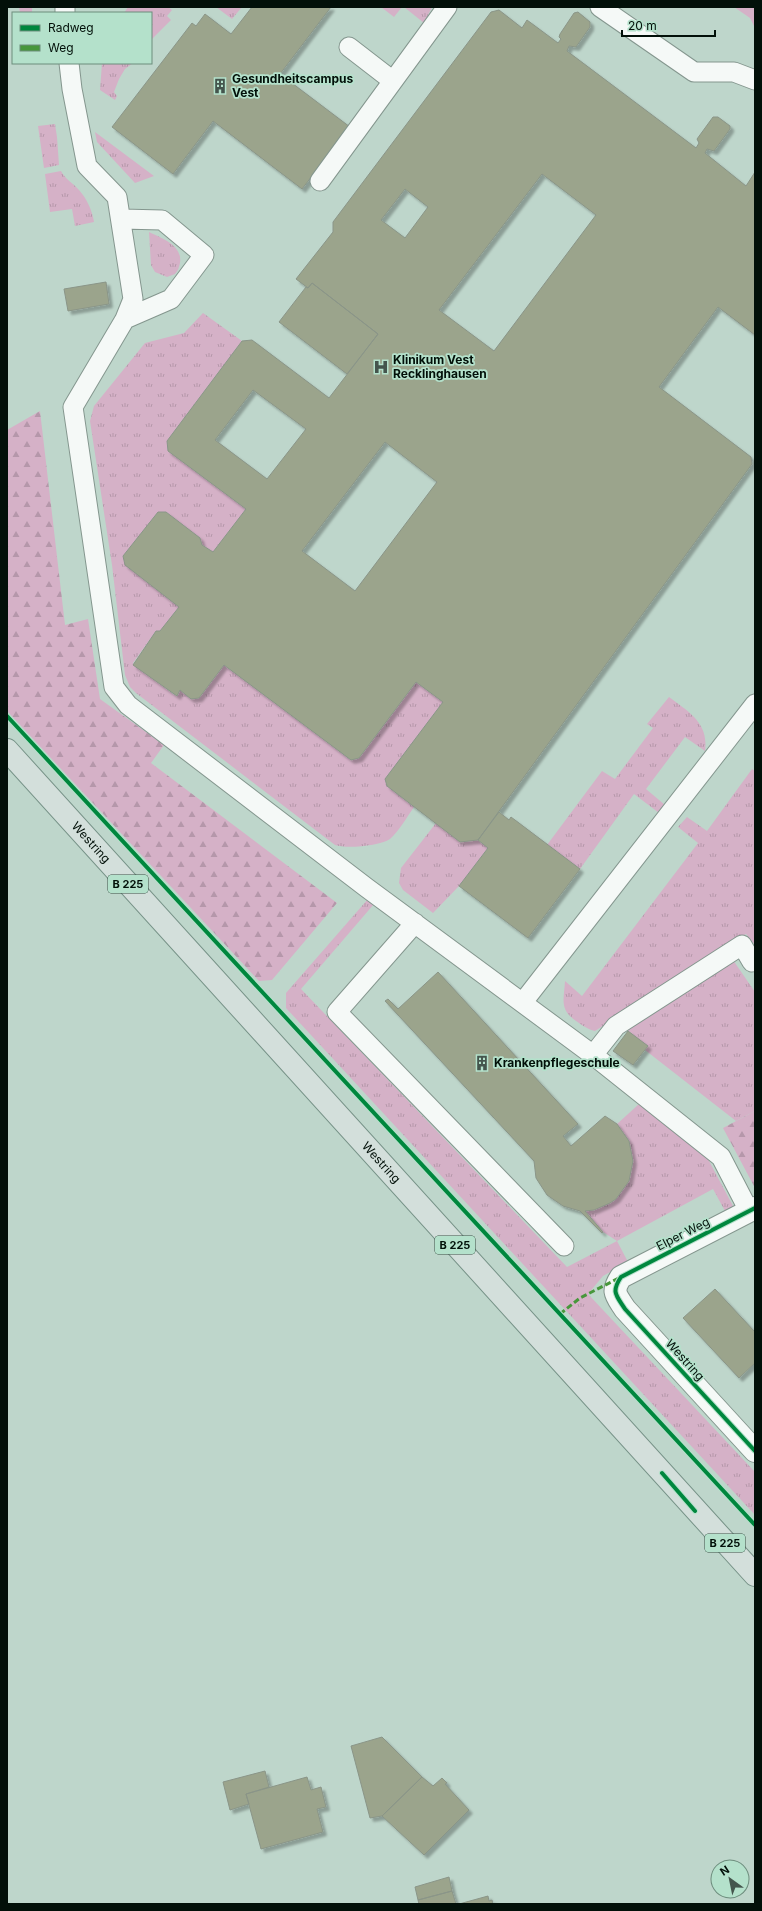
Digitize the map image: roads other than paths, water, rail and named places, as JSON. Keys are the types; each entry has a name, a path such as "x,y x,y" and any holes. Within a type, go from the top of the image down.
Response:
{"main road":[{"name":"Westring","path":"7,750 755,1575"}],"street":[{"name":"Elper Weg","path":"621,1277 752,1209"},
{"name":"Westring","path":"621,1277 615,1286 615,1294 624,1309 755,1451"}],"lane":[{"path":"320,181 447,7"},
{"path":"600,7 694,72 734,72 755,80"},
{"path":"349,47 393,81"},
{"path":"69,64 72,89 87,166 117,197 122,219 133,299 125,319 73,407 114,687 128,705 299,837 593,1055 720,1157 752,1209"},
{"path":"122,219 162,220 204,255 171,299 125,319"},
{"path":"522,1002 755,704"},
{"path":"415,923 337,1012 564,1246"},
{"path":"593,1055 616,1026 742,945 752,962"}],"place":[{"name":"Gesundheitscampus Vest","path":"220,86"},
{"name":"Klinikum Vest Recklinghausen","path":"381,367"},
{"name":"Krankenpflegeschule","path":"482,1063"}]}
